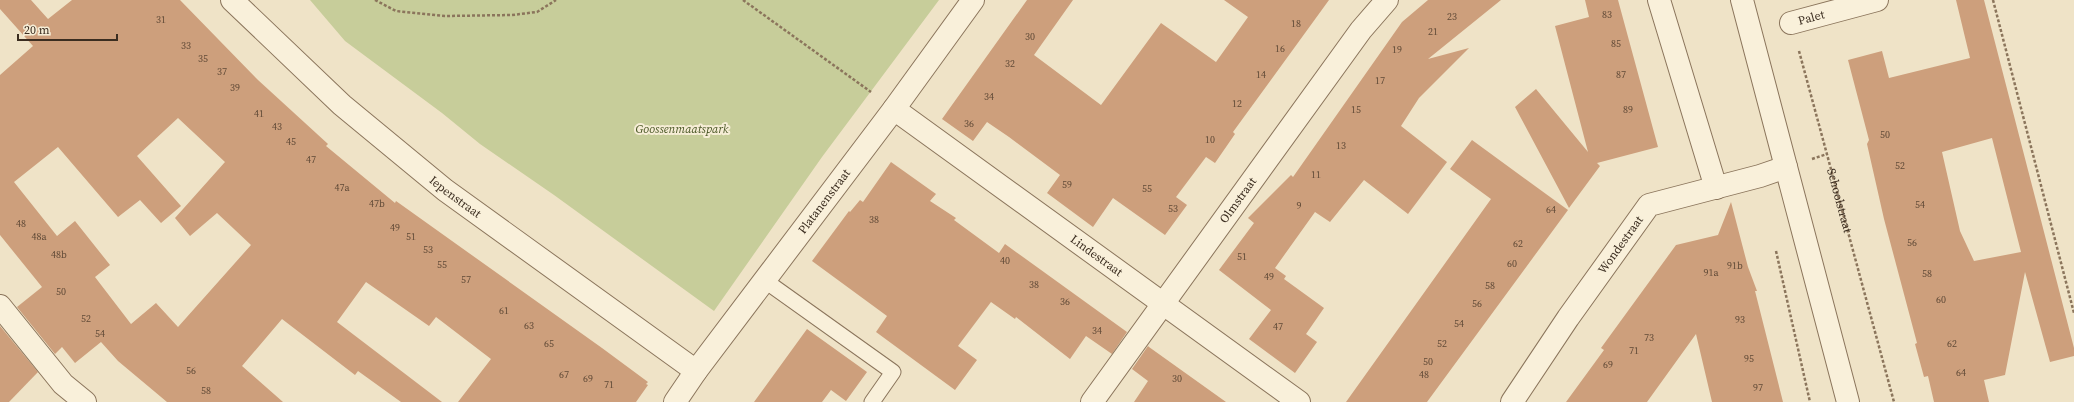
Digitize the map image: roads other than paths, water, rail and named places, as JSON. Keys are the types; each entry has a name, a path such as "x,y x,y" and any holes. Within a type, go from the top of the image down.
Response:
{"street":[{"name":"Iepenstraat","path":"232,0 342,105 445,190 696,371"},
{"name":"Platanenstraat","path":"675,402 696,371 894,109 973,0"},
{"name":"Olmstraat","path":"1092,402 1362,30 1387,0"},
{"path":"1659,0 1716,188"},
{"path":"1742,0 1848,402"},
{"name":"Palet","path":"1791,23 1877,0"},
{"name":"Lindestraat","path":"894,109 1299,402"},
{"name":"Wondestraat","path":"1512,402 1568,318 1649,205 1760,176 1786,166"},
{"path":"0,306 63,384 85,402"}],"lane":[{"path":"764,280 893,372 872,402"}],"park label":[{"name":"Goossenmaatspark","path":"682,129"}]}
